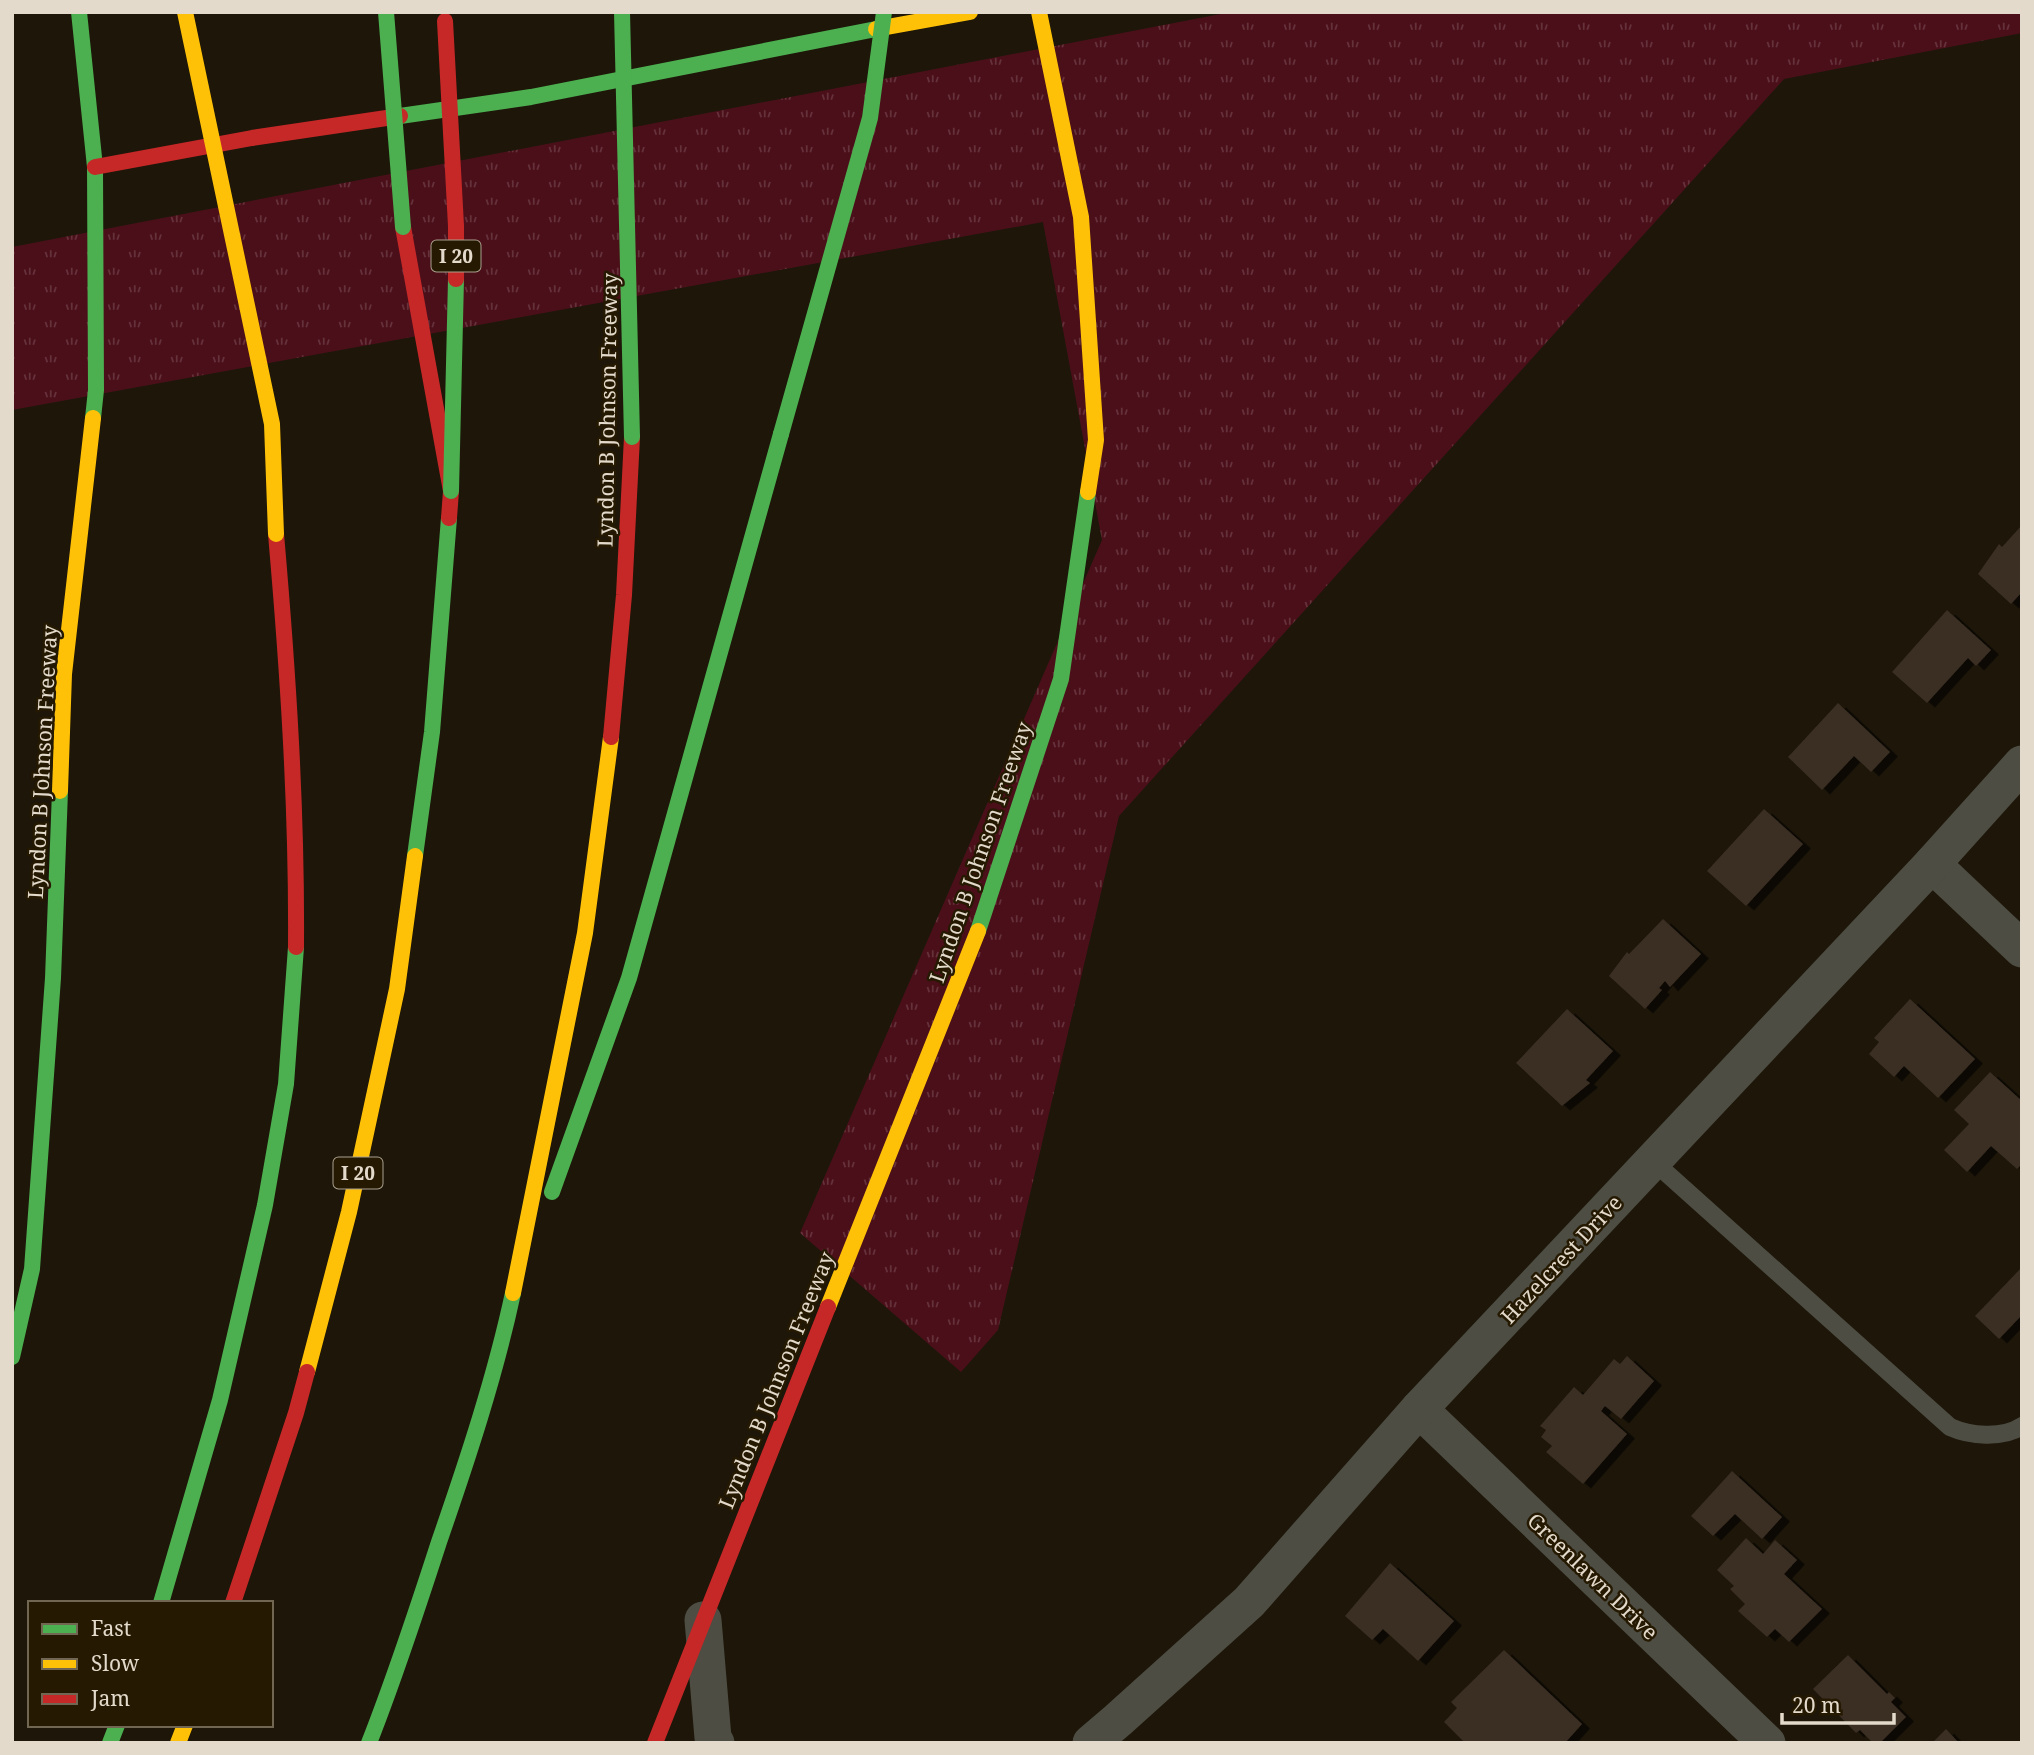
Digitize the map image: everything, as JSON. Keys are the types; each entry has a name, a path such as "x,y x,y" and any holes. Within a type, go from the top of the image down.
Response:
{"main road":[{"name":"Lyndon B Johnson Freeway","path":"12,1357 32,1269 53,978 64,674 96,390 95,167 79,12"},
{"path":"161,1601 194,1500 232,1358 264,1216 286,1084 295,951 297,839 292,698 276,534 271,424 184,12"},
{"path":"386,12 392,58 403,227 451,491"},
{"name":"I 20","path":"234,1601 296,1413 349,1212 397,989 432,732 451,491 456,347 456,226 445,12"},
{"name":"Lyndon B Johnson Freeway","path":"369,1743 388,1695 467,1461 507,1320 588,906 612,734 624,595 632,437 622,12"},
{"path":"507,1320 629,978 870,118 884,12"},
{"path":"95,167 252,138 531,97 970,12"},
{"name":"Lyndon B Johnson Freeway","path":"654,1743 986,910 1061,679 1096,440 1081,217 1040,12"}],"street":[{"name":"Hazelcrest Drive","path":"1091,1743 1249,1602 1419,1409 1932,864 2022,764"},
{"path":"1932,864 2022,948"},
{"name":"Greenlawn Drive","path":"1419,1409 1767,1743"},
{"path":"704,1620 713,1738 716,1743"}],"lane":[{"path":"1653,1161 1950,1427 1964,1433 1990,1434 2015,1430 2022,1426"}],"green space":[{"path":"1231,12 2022,12 2022,33 1784,79 1119,816 998,1330 961,1372 800,1233 1102,540 1043,222 12,410 12,247"}],"building":[{"path":"2022,525 2022,592 2011,604 1978,574 1999,544 2002,547"},
{"path":"1947,610 1991,650 1976,666 1968,658 1927,703 1892,672"},
{"path":"1838,703 1890,752 1871,772 1854,756 1822,790 1788,757"},
{"path":"1764,809 1803,844 1746,906 1707,871"},
{"path":"1663,919 1701,954 1670,987 1665,981 1659,988 1662,990 1645,1009 1609,976 1627,952 1629,954"},
{"path":"1910,999 1975,1059 1938,1098 1904,1066 1894,1077 1869,1054 1879,1042 1874,1038"},
{"path":"1567,1009 1613,1051 1586,1080 1590,1083 1562,1106 1516,1063"},
{"path":"1990,1072 2022,1101 2022,1164 2017,1169 1991,1146 1967,1172 1944,1150 1969,1124 1954,1110"},
{"path":"2022,1267 2022,1315 1999,1339 1975,1316"},
{"path":"1627,1356 1654,1381 1621,1419 1605,1406 1601,1411 1627,1434 1583,1484 1546,1452 1552,1446 1541,1437 1546,1430 1540,1426 1574,1387 1583,1395 1614,1359 1620,1364"},
{"path":"1732,1471 1782,1517 1762,1539 1735,1514 1713,1536 1691,1516"},
{"path":"1746,1538 1763,1554 1775,1540 1797,1560 1784,1574 1822,1609 1789,1642 1775,1629 1767,1637 1738,1611 1745,1604 1730,1589 1734,1586 1717,1570"},
{"path":"1390,1563 1454,1621 1418,1661 1383,1629 1372,1640 1345,1616"},
{"path":"1504,1650 1582,1724 1565,1743 1465,1743 1444,1722 1457,1708 1451,1702"},
{"path":"1848,1655 1887,1694 1889,1692 1895,1698 1891,1702 1906,1717 1880,1743 1873,1743 1860,1730 1856,1733 1813,1689"},
{"path":"1946,1729 1959,1743 1932,1743"}],"traffic: fast":[{"path":"79,12 95,167 96,390 93,418"},
{"path":"386,12 403,227"},
{"path":"622,12 632,437"},
{"path":"781,434 870,118 884,12"},
{"path":"400,116 531,97 876,29"},
{"path":"451,491 456,279"},
{"path":"552,1192 629,978 781,434"},
{"path":"978,931 1061,679 1088,492"},
{"path":"415,856 432,732 449,518"},
{"path":"12,1357 32,1269 53,978 60,791"},
{"path":"162,1601 220,1400 265,1205 286,1084 296,947"},
{"path":"369,1743 406,1643 470,1450 498,1356 513,1293"},
{"path":"110,1743 116,1727"}],"traffic: slow":[{"path":"185,12 272,424 276,534"},
{"path":"876,29 970,12"},
{"path":"1039,12 1081,217 1096,440 1088,492"},
{"path":"60,791 64,674 93,418"},
{"path":"513,1293 585,933 611,737"},
{"path":"307,1372 349,1212 397,989 415,856"},
{"path":"828,1307 978,931"},
{"path":"178,1743 184,1727"}],"traffic: jam":[{"path":"445,21 456,226 456,279"},
{"path":"95,167 252,138 400,116"},
{"path":"403,227 451,491 449,518"},
{"path":"611,737 624,595 632,437"},
{"path":"276,534 291,740 296,947"},
{"path":"655,1743 828,1307"},
{"path":"234,1601 307,1372"}]}
